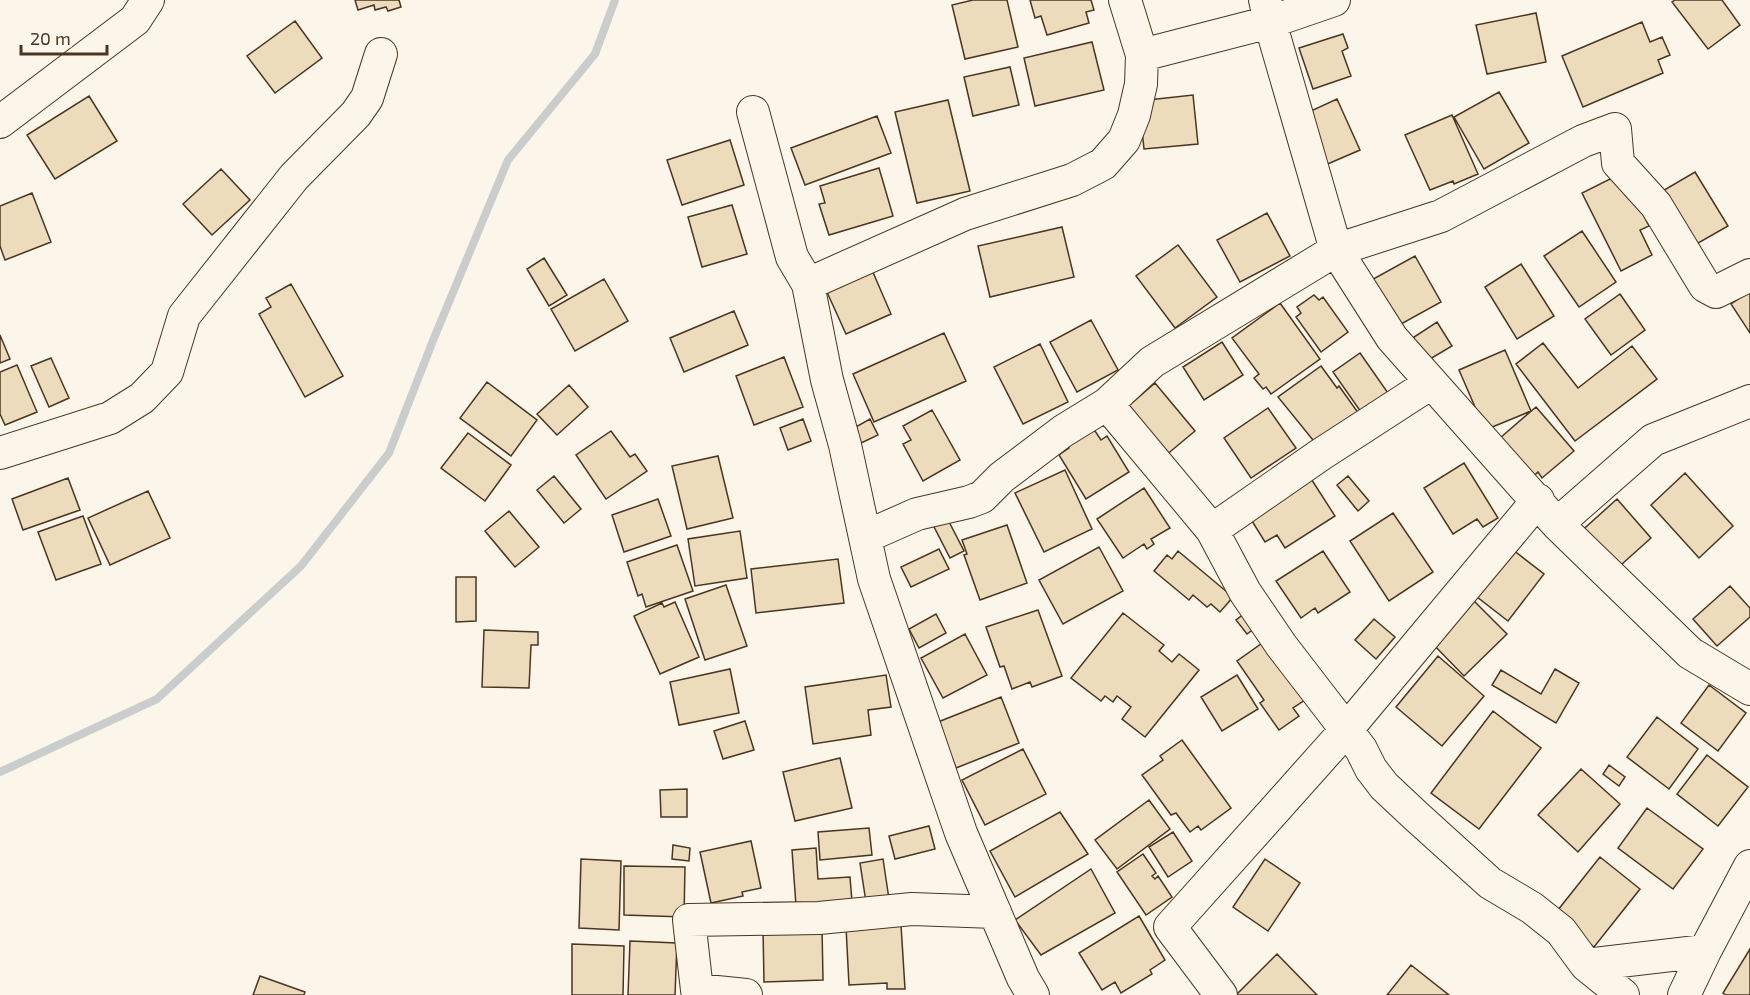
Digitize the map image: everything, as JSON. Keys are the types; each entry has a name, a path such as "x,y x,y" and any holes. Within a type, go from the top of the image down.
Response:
{"street":[{"path":"0,122 135,20 148,0"},
{"path":"808,284 965,214 1072,180 1103,164 1124,140 1134,115 1141,84 1142,55 1125,0"},
{"path":"1142,55 1268,11 1334,0"},
{"path":"1268,11 1336,250 1392,338 1557,524 1690,653 1750,689"},
{"path":"0,453 110,418 142,398 167,372 184,316 294,177 356,114 367,98 381,54"},
{"path":"753,112 792,257 808,284 827,380 845,445 874,579 961,833 1023,978 1033,995"},
{"path":"865,537 917,514 982,497 1002,477 1063,431 1107,404 1152,362 1336,250 1441,216 1583,141 1614,129 1618,163 1656,205 1705,285 1716,292 1750,275"},
{"path":"1212,530 1320,455 1431,383"},
{"path":"1557,524 1653,440 1750,401"},
{"path":"1107,404 1212,530 1245,592 1281,645 1361,748 1371,770 1400,801 1490,883 1532,908 1561,931 1586,965 1623,995"},
{"path":"1221,995 1170,927 1347,729 1538,500"},
{"path":"1684,995 1750,866"},
{"path":"746,995 697,990 689,920 819,918 912,909 995,912"},
{"path":"1586,965 1705,951"}],"building":[{"path":"355,0 399,0 401,7 388,11 386,7 375,10 374,5 358,10"},
{"path":"973,0 1007,0 1018,47 965,59 952,5"},
{"path":"1030,0 1091,0 1094,10 1086,12 1089,23 1047,35 1041,16 1035,18"},
{"path":"1675,0 1722,0 1740,25 1708,49 1672,2"},
{"path":"1536,13 1546,62 1487,74 1476,25"},
{"path":"295,21 322,58 275,93 247,56"},
{"path":"1642,22 1650,42 1662,37 1670,55 1658,60 1663,73 1583,107 1562,56"},
{"path":"1343,34 1348,48 1342,51 1351,76 1313,89 1299,48"},
{"path":"1092,42 1104,90 1035,106 1024,58"},
{"path":"1010,67 1019,105 973,116 964,77"},
{"path":"1499,92 1529,143 1484,169 1454,117"},
{"path":"1193,95 1198,144 1144,149 1139,101"},
{"path":"89,96 117,141 55,179 27,135"},
{"path":"1337,99 1360,150 1323,166 1300,116"},
{"path":"948,100 970,191 917,203 895,112"},
{"path":"1452,115 1478,174 1454,184 1453,181 1430,190 1405,135"},
{"path":"877,116 891,153 805,185 791,148"},
{"path":"730,140 744,185 682,205 667,160"},
{"path":"879,168 893,216 829,235 819,204 825,203 820,186"},
{"path":"221,169 250,200 212,235 183,204"},
{"path":"1695,172 1728,226 1686,250 1654,196"},
{"path":"1622,173 1649,226 1640,230 1652,255 1621,271 1582,193"},
{"path":"32,193 51,242 5,260 0,246 0,206"},
{"path":"732,205 747,254 702,267 688,217"},
{"path":"1267,213 1290,256 1240,282 1217,240"},
{"path":"1062,227 1074,277 990,297 978,246"},
{"path":"1582,231 1616,282 1579,307 1544,256"},
{"path":"1178,245 1217,297 1175,328 1136,276"},
{"path":"1415,256 1441,302 1392,329 1366,283"},
{"path":"544,258 567,295 549,306 527,269"},
{"path":"1521,264 1554,316 1517,339 1485,287"},
{"path":"872,270 891,314 846,334 826,290"},
{"path":"604,279 628,321 575,351 551,309"},
{"path":"1750,283 1750,333 1731,304 1743,296"},
{"path":"291,284 343,376 305,397 259,314 271,307 266,298"},
{"path":"1620,294 1645,330 1611,355 1585,319"},
{"path":"1314,295 1319,300 1323,297 1348,332 1321,352 1296,317 1301,313 1297,307"},
{"path":"1280,303 1320,359 1271,394 1266,387 1263,389 1254,378 1259,374 1232,338"},
{"path":"734,311 748,345 684,372 670,338"},
{"path":"1091,320 1118,370 1077,392 1050,342"},
{"path":"1437,322 1452,346 1425,362 1411,339"},
{"path":"944,333 966,381 874,422 853,374"},
{"path":"0,335 10,359 0,363"},
{"path":"1222,342 1243,375 1204,400 1183,367"},
{"path":"1543,343 1578,388 1632,346 1657,379 1575,441 1516,364"},
{"path":"1040,344 1068,402 1023,424 994,367"},
{"path":"1505,350 1531,411 1485,430 1459,370"},
{"path":"1360,353 1388,393 1361,412 1333,372"},
{"path":"784,357 803,407 754,425 736,376"},
{"path":"51,358 69,398 49,407 31,366"},
{"path":"17,365 37,412 5,425 0,414 0,372"},
{"path":"1321,366 1359,414 1317,445 1278,397"},
{"path":"487,382 537,420 511,456 460,418"},
{"path":"1155,383 1195,431 1165,456 1125,409"},
{"path":"569,385 588,407 557,435 537,414"},
{"path":"1536,407 1574,451 1542,478 1538,472 1533,477 1500,438"},
{"path":"1268,408 1296,448 1251,478 1224,438"},
{"path":"932,410 960,460 923,481 903,444 911,440 903,426"},
{"path":"803,419 811,441 788,450 780,428"},
{"path":"870,419 878,435 859,444 852,429"},
{"path":"1093,428 1101,440 1107,436 1129,472 1086,499 1059,455 1069,448 1066,445"},
{"path":"611,431 630,457 635,454 647,471 606,499 576,455"},
{"path":"468,433 511,465 485,501 441,468"},
{"path":"718,456 733,518 687,529 672,466"},
{"path":"1464,463 1498,518 1483,527 1477,519 1453,534 1424,488"},
{"path":"1065,470 1092,529 1044,552 1015,493"},
{"path":"1685,473 1733,526 1699,558 1651,505"},
{"path":"1308,474 1335,516 1285,548 1277,535 1265,542 1247,513"},
{"path":"554,476 581,509 564,523 537,490"},
{"path":"1348,476 1369,501 1358,511 1337,485"},
{"path":"68,478 80,510 23,530 12,499"},
{"path":"1144,488 1170,528 1151,539 1154,544 1147,549 1144,544 1123,558 1097,519"},
{"path":"148,491 170,538 110,565 88,518"},
{"path":"658,499 671,536 624,552 612,515"},
{"path":"1617,499 1651,538 1612,573 1577,535"},
{"path":"509,511 539,547 515,567 485,531"},
{"path":"944,512 964,551 950,558 930,519"},
{"path":"1393,513 1433,572 1389,601 1350,541"},
{"path":"83,516 101,564 56,580 38,532"},
{"path":"1007,525 1027,583 980,600 964,555 967,554 962,540"},
{"path":"740,531 747,578 695,586 688,539"},
{"path":"677,545 693,591 646,607 642,594 638,596 627,562"},
{"path":"1508,546 1544,574 1508,621 1472,593"},
{"path":"1099,547 1123,591 1063,624 1039,580"},
{"path":"939,549 949,569 911,587 901,567"},
{"path":"1178,551 1233,597 1220,612 1211,604 1207,607 1193,595 1189,600 1154,571 1167,555 1172,559"},
{"path":"1323,551 1350,592 1318,613 1315,608 1301,618 1276,581"},
{"path":"838,559 844,603 756,613 751,569"},
{"path":"456,577 476,577 476,621 456,622"},
{"path":"726,585 747,646 705,660 685,599"},
{"path":"1730,586 1750,608 1750,617 1717,646 1693,619"},
{"path":"1471,598 1507,634 1464,676 1429,640"},
{"path":"675,602 699,657 660,674 634,616 662,603 664,607"},
{"path":"1252,608 1263,622 1247,634 1236,620"},
{"path":"1038,610 1062,676 1032,687 1030,682 1012,689 1004,666 1000,667 986,627"},
{"path":"1123,613 1164,645 1159,651 1172,662 1179,654 1199,670 1145,737 1122,719 1131,707 1117,696 1113,702 1105,696 1101,701 1071,678"},
{"path":"936,614 946,633 919,648 909,629"},
{"path":"1374,619 1395,637 1376,659 1355,640"},
{"path":"484,630 538,632 538,645 531,645 529,688 482,687"},
{"path":"965,634 987,675 943,698 921,658"},
{"path":"1268,639 1308,698 1293,708 1299,716 1279,730 1260,703 1264,700 1237,661"},
{"path":"1438,656 1484,696 1442,746 1396,707"},
{"path":"730,669 739,713 679,725 670,682"},
{"path":"1555,669 1579,683 1556,723 1492,685 1501,670 1541,694"},
{"path":"886,675 891,707 868,710 871,735 813,744 805,687"},
{"path":"1237,675 1258,709 1222,731 1201,697"},
{"path":"1709,685 1746,713 1718,751 1681,723"},
{"path":"1001,697 1019,743 956,768 938,722"},
{"path":"1493,711 1541,748 1479,829 1431,793"},
{"path":"1657,717 1698,749 1669,789 1627,757"},
{"path":"745,721 754,750 723,759 714,731"},
{"path":"1182,740 1231,808 1201,830 1198,826 1190,832 1176,813 1171,815 1142,775 1163,760 1160,756"},
{"path":"1023,749 1046,794 985,825 962,780"},
{"path":"1707,755 1748,787 1718,826 1677,794"},
{"path":"840,758 852,808 795,821 783,772"},
{"path":"1609,765 1625,777 1619,786 1603,774"},
{"path":"1581,769 1620,804 1578,852 1538,815"},
{"path":"687,789 687,817 661,817 660,790"},
{"path":"1149,800 1170,829 1117,869 1095,840"},
{"path":"1647,808 1703,849 1673,889 1618,848"},
{"path":"1060,812 1088,854 1015,897 990,851"},
{"path":"929,826 935,849 895,859 889,836"},
{"path":"869,828 872,855 820,860 818,832"},
{"path":"1173,832 1192,861 1168,877 1149,847"},
{"path":"751,841 761,888 742,892 743,896 711,903 700,852"},
{"path":"673,845 690,848 689,861 672,859"},
{"path":"816,848 818,879 850,877 852,902 796,906 792,850"},
{"path":"1143,854 1156,873 1152,876 1155,879 1158,876 1172,897 1146,915 1117,872"},
{"path":"1600,857 1640,889 1594,947 1554,915"},
{"path":"581,859 621,861 619,930 579,928"},
{"path":"883,859 889,899 866,902 860,863"},
{"path":"1265,859 1300,883 1268,931 1233,907"},
{"path":"624,866 685,867 684,917 624,915"},
{"path":"1091,869 1115,913 1041,955 1015,920"},
{"path":"1139,916 1165,960 1150,970 1152,974 1121,993 1115,982 1102,990 1079,953"},
{"path":"901,925 905,989 887,989 887,983 849,985 846,927"},
{"path":"822,928 823,980 764,982 763,930"},
{"path":"630,941 677,943 675,995 628,995"},
{"path":"572,944 624,946 623,995 572,995"},
{"path":"1750,949 1750,995 1726,995 1723,993"},
{"path":"1277,954 1317,995 1236,995"},
{"path":"1411,965 1449,995 1387,995"},
{"path":"260,976 305,992 304,995 253,995"}],"waterway":[{"path":"0,772 157,699 301,566 389,453 508,160 595,54 615,0"}]}
